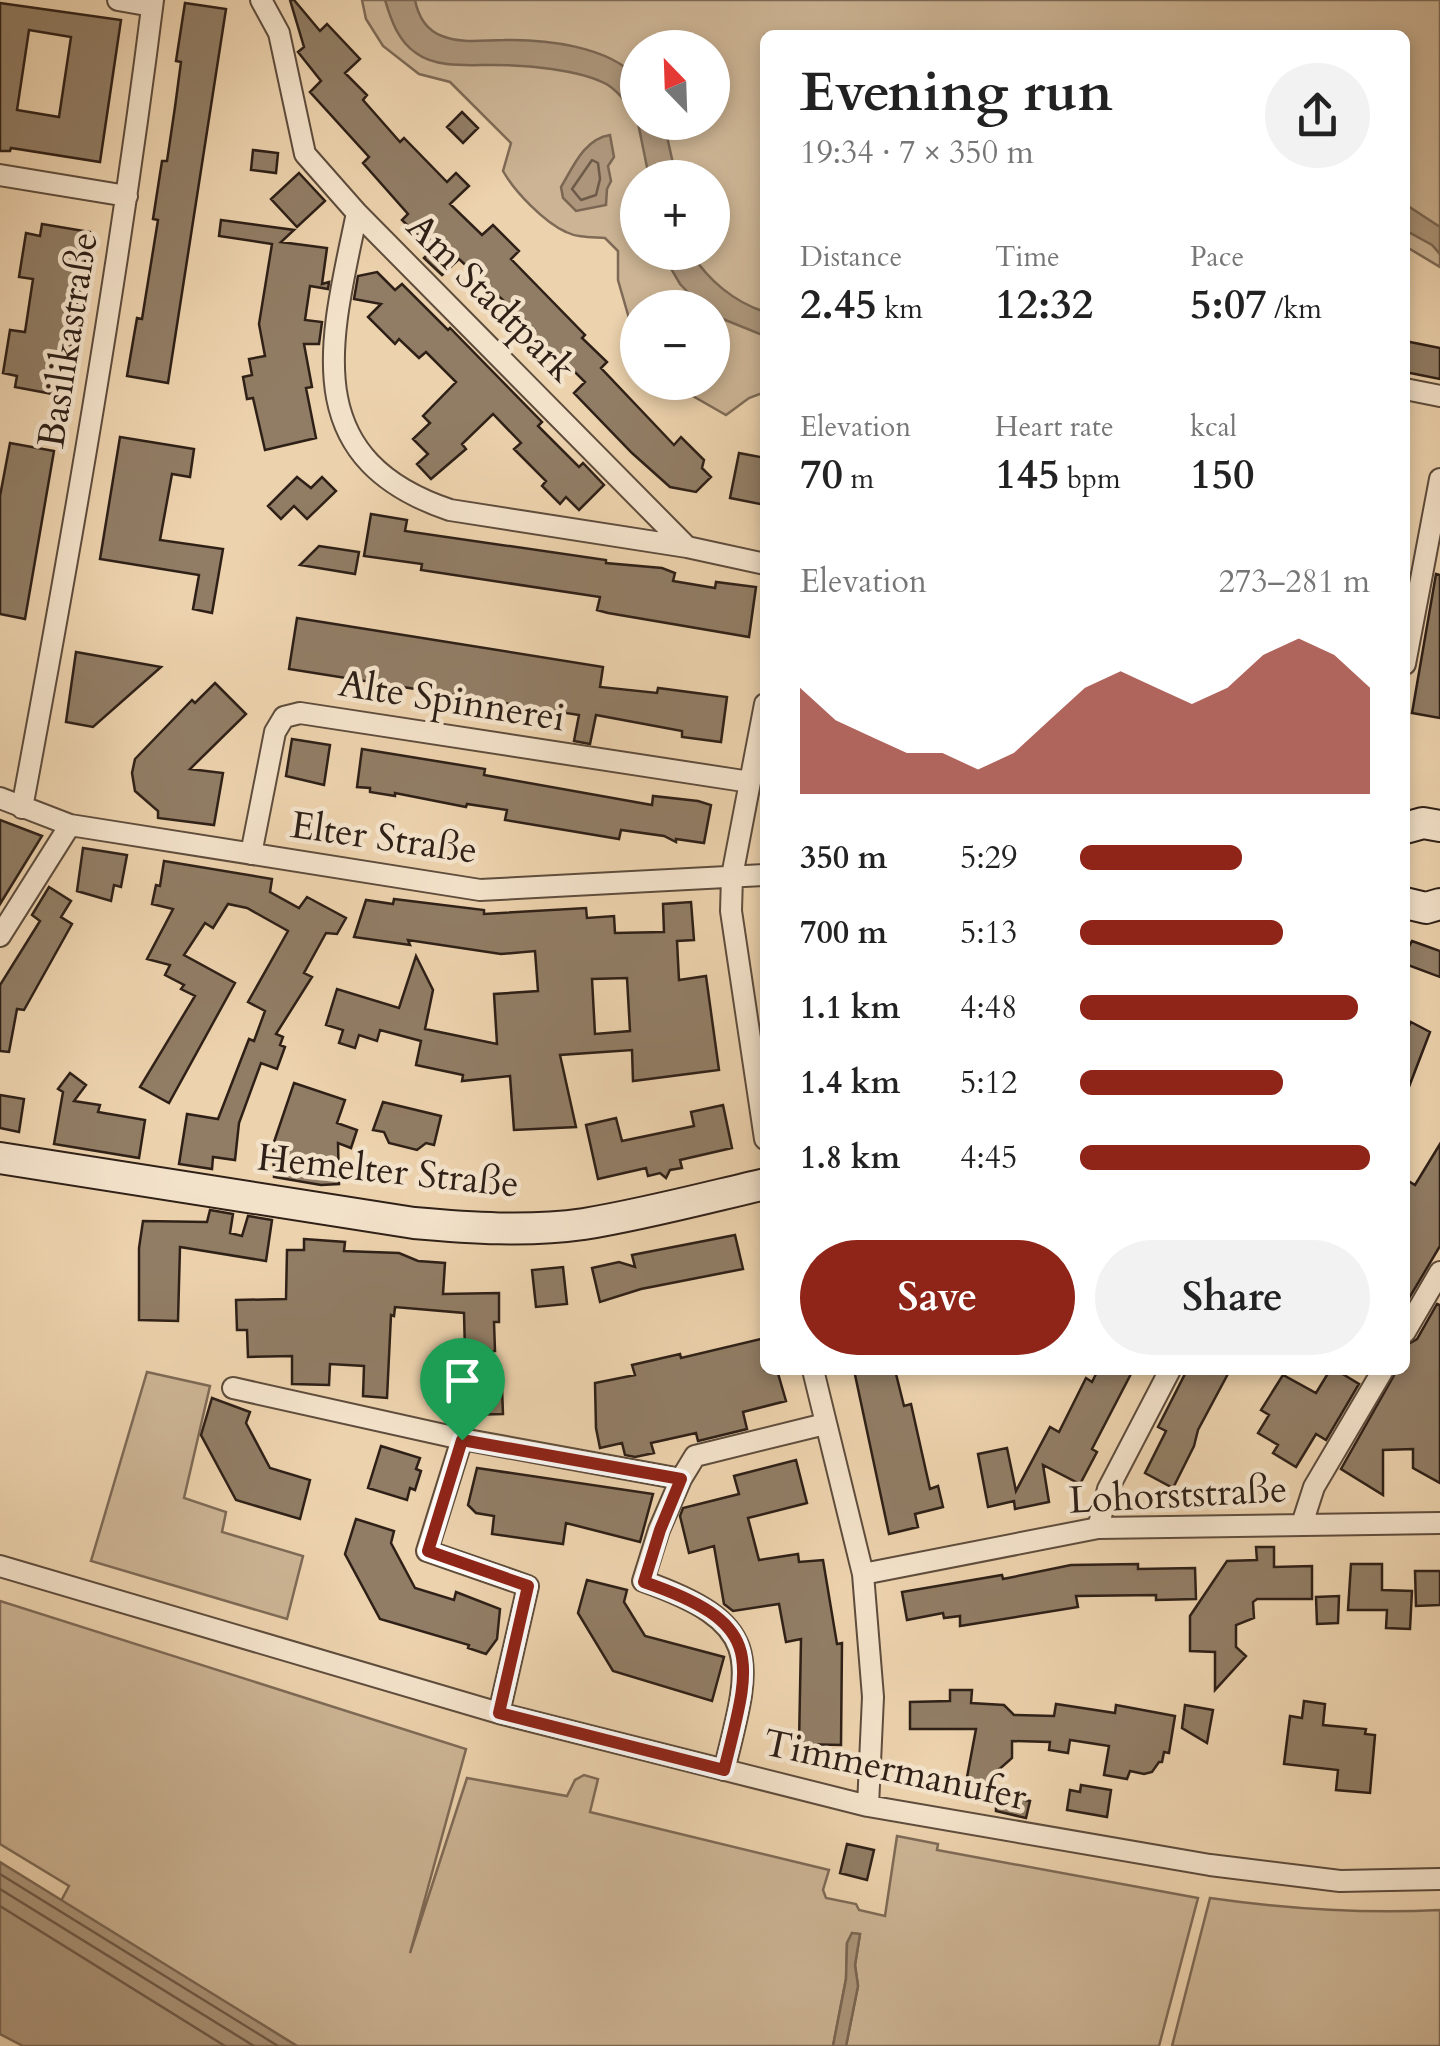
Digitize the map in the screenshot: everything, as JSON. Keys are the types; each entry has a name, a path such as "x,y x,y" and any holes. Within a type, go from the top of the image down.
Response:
{"main road":[{"path":"1410,827 1423,823 1440,826"},
{"name":"Hemelter Straße","path":"0,1158 414,1223 467,1227 582,1224 760,1185"}],"street":[{"path":"118,0 152,3"},
{"name":"Am Stadtpark","path":"261,0 279,33 306,154 358,213 687,546"},
{"name":"Basilikastraße","path":"22,808 61,602 127,196 152,3"},
{"path":"0,175 127,196"},
{"path":"358,213 334,326 332,362 338,407 357,446 384,478 420,500 450,510 687,546 760,563"},
{"path":"1410,390 1440,396"},
{"path":"1410,638 1440,480"},
{"name":"Alte Spinnerei","path":"251,854 275,732 284,717 300,714 750,782"},
{"path":"760,730 732,876 730,911 760,1106"},
{"name":"Elter Straße","path":"0,798 70,824 480,890 760,876"},
{"path":"0,936 70,824"},
{"path":"1410,1323 1440,1272"},
{"path":"814,1375 862,1574 873,1697 868,1806"},
{"path":"1098,1528 1108,1489 1167,1375"},
{"path":"1302,1524 1314,1487 1379,1375"},
{"path":"233,1388 462,1440 681,1479"},
{"path":"724,1770 742,1697 744,1671 739,1643 723,1621 690,1598 644,1582 660,1530 695,1456 825,1424"},
{"path":"462,1440 428,1551 528,1586 499,1713"},
{"name":"Lohorststraße","path":"862,1574 1098,1528 1440,1523"},
{"name":"Timmermanufer","path":"0,1566 499,1713 868,1806 1340,1881 1440,1879"}],"shaded area":[{"path":"362,0 1440,0 1440,267 1410,249 1410,30 760,30 760,394 726,415 700,400 730,400 730,290 621,290 618,251 605,238 571,234 540,214 503,171 511,143 450,82 419,74 383,46 366,19"},
{"path":"147,1372 210,1386 184,1498 226,1512 222,1532 303,1556 287,1619 91,1561"},
{"path":"0,1601 466,1749 410,1953 467,1778 567,1796 575,1780 584,1775 598,1779 590,1812 829,1870 823,1890 826,1898 856,1904 859,1910 885,1916 897,1836 938,1844 937,1850 1198,1898 1159,2046 846,2046 858,1986 855,1965 860,1934 852,1933 847,1943 846,1979 833,2046 297,2046 61,1901 69,1886 0,1844"},
{"path":"1210,1898 1325,1910 1440,1910 1440,2046 1172,2046"}],"water":[{"path":"385,0 415,0 427,26 450,38 556,43 593,52 620,64 620,96 608,85 567,72 433,61 410,48 393,22"},
{"path":"610,135 614,157 608,166 611,181 606,205 576,211 563,198 561,187 586,148"},
{"path":"641,140 668,140 672,160 646,160"},
{"path":"1410,207 1440,227 1440,254 1410,233"},
{"path":"672,270 704,270 725,290 686,290"},
{"path":"730,294 760,310 760,334 730,322"},
{"path":"0,1862 297,2046 23,2046 0,2034"},
{"path":"852,1933 860,1934 855,1965 858,1986 846,2046 833,2046 846,1979 847,1943"}],"building":[{"path":"290,0 320,31 327,24 360,59 345,73 367,95 363,100 400,142 404,138 447,182 456,173 469,186 450,204 482,235 493,225 519,251 511,259 607,362 601,368 620,388 620,400 631,400 674,445 681,437 704,460 702,468 711,477 696,492 670,487 632,453 574,393 585,382 561,358 557,363 529,334 534,329 459,259 442,275 424,258 432,250 402,220 408,214 363,163 369,157 310,92 321,81 298,52 304,47"},
{"path":"0,3 121,20 100,162 11,148 0,151","holes":["29,30 71,37 59,117 17,110"]},
{"path":"185,3 226,9 168,383 127,376 137,318 142,319 158,220 153,219 175,107 181,62 176,61"},
{"path":"462,112 478,128 463,143 447,127"},
{"path":"253,150 278,153 276,173 251,170"},
{"path":"299,173 325,201 297,227 271,199"},
{"path":"221,220 294,230 281,242 327,248 322,284 329,282 328,289 310,286 305,320 322,322 319,344 304,344 312,387 306,388 316,438 265,450 253,398 247,399 243,377 252,375 249,359 265,356 259,324 272,244 219,236"},
{"path":"42,224 90,232 63,396 15,387 17,376 3,373 10,330 25,332 33,279 19,277 26,233 40,236"},
{"path":"377,272 395,290 402,284 450,328 542,422 538,426 579,467 583,463 604,485 579,510 566,497 560,504 542,486 546,481 514,449 521,443 493,414 462,444 466,449 431,479 417,464 428,454 413,439 430,423 423,416 456,382 426,352 419,358 399,339 395,344 368,317 381,304 354,299 358,276"},
{"path":"1410,342 1440,348 1440,379 1410,373"},
{"path":"120,437 194,449 190,477 172,474 160,540 223,549 212,613 193,609 199,575 100,559"},
{"path":"10,443 54,451 25,619 0,614 0,496"},
{"path":"739,453 760,457 760,504 730,498"},
{"path":"297,477 311,488 322,477 336,491 307,519 294,506 281,519 268,506"},
{"path":"371,514 407,520 405,531 606,563 662,568 675,573 673,581 715,588 716,582 756,587 749,637 608,613 597,610 600,597 421,570 422,564 364,556"},
{"path":"319,546 359,552 355,574 300,565"},
{"path":"1436,574 1440,575 1440,718 1412,713"},
{"path":"297,618 603,667 600,687 657,693 658,688 727,697 721,742 682,737 682,731 596,715 590,744 574,741 579,715 289,669"},
{"path":"76,652 161,667 93,727 66,722"},
{"path":"215,683 246,714 190,769 223,773 214,825 158,818 158,811 135,791 135,759 192,700 195,703"},
{"path":"292,739 330,745 324,785 286,776"},
{"path":"362,749 485,769 484,775 652,805 653,796 698,801 711,805 704,843 676,842 664,836 621,830 619,839 505,820 507,810 370,792 370,788 357,787"},
{"path":"0,820 42,836 0,904"},
{"path":"83,848 127,855 121,887 114,885 111,901 77,891"},
{"path":"164,861 272,879 270,892 299,908 307,897 346,918 337,934 326,933 304,973 312,977 276,1034 283,1037 280,1045 285,1047 277,1069 261,1063 239,1123 235,1160 213,1157 212,1169 179,1164 187,1114 218,1119 249,1039 254,1041 265,1011 248,1002 288,931 247,908 228,904 213,928 205,923 184,955 235,983 169,1103 140,1087 195,996 165,975 170,965 147,959 173,909 152,904"},
{"path":"49,887 71,901 61,917 72,924 24,1010 17,1009 9,1052 0,1051 0,985 40,921 32,915"},
{"path":"394,899 484,910 484,914 586,908 587,918 614,916 615,933 664,932 663,904 691,902 694,940 677,941 679,980 706,976 719,1070 633,1081 632,1050 560,1055 576,1127 514,1130 510,1076 462,1081 463,1075 416,1065 421,1041 380,1030 377,1041 359,1035 355,1048 339,1043 343,1030 326,1025 337,989 399,1008 416,956 433,990 425,1029 497,1044 494,994 538,991 535,951 501,954 408,940 410,945 354,937 366,900 393,904","holes":["627,978 630,1031 595,1034 592,979"]},
{"path":"1412,941 1440,951 1440,977 1410,966"},
{"path":"1410,1024 1430,1032 1410,1084"},
{"path":"70,1073 86,1085 74,1101 100,1105 98,1112 145,1120 139,1158 54,1144 63,1092 58,1089"},
{"path":"294,1083 345,1100 337,1123 357,1130 351,1148 338,1143 339,1184 274,1177 273,1145"},
{"path":"0,1095 24,1099 19,1132 0,1128"},
{"path":"383,1102 441,1116 434,1145 426,1143 417,1150 389,1143 384,1132 373,1130"},
{"path":"723,1105 732,1148 680,1160 682,1168 670,1170 666,1178 660,1173 648,1176 646,1168 598,1179 586,1125 616,1118 622,1141 694,1126 691,1112"},
{"path":"1440,1144 1440,1246 1410,1297 1410,1182 1415,1185"},
{"path":"210,1210 233,1214 230,1233 242,1236 248,1216 272,1220 266,1261 180,1247 178,1321 139,1320 143,1221 207,1222"},
{"path":"735,1235 743,1269 641,1289 600,1302 592,1268 619,1262 635,1267 632,1255"},
{"path":"304,1239 345,1242 344,1251 399,1253 418,1261 445,1263 443,1294 499,1293 495,1351 465,1352 464,1313 395,1307 394,1316 391,1315 387,1398 363,1396 364,1366 330,1364 329,1385 292,1384 292,1356 248,1357 247,1330 237,1330 236,1300 286,1299 287,1250 304,1250"},
{"path":"563,1267 567,1304 536,1307 532,1270"},
{"path":"1437,1304 1440,1305 1440,1483 1413,1468 1413,1449 1383,1450 1383,1495 1341,1469 1394,1375 1410,1375 1410,1343 1417,1339"},
{"path":"760,1339 760,1375 778,1375 786,1401 743,1412 747,1429 698,1441 696,1433 651,1443 654,1453 625,1455 622,1443 600,1448 595,1383 635,1375 632,1365 680,1354 681,1358"},
{"path":"855,1375 896,1375 904,1406 911,1404 930,1489 938,1486 943,1507 915,1514 918,1527 889,1534"},
{"path":"1096,1375 1130,1375 1092,1449 1097,1452 1080,1484 1043,1465 1049,1502 1015,1509 1014,1501 988,1507 978,1454 1007,1448 1016,1491 1050,1427 1059,1432 1086,1378 1092,1382"},
{"path":"1184,1375 1227,1375 1173,1488 1145,1473 1166,1431 1158,1427"},
{"path":"1283,1375 1316,1393 1327,1375 1344,1375 1359,1384 1326,1440 1316,1434 1296,1467 1273,1453 1278,1445 1258,1433 1269,1415 1261,1410"},
{"path":"465,1388 502,1388 503,1414 465,1415"},
{"path":"212,1398 250,1412 246,1423 270,1468 310,1480 300,1519 236,1500 201,1435"},
{"path":"381,1446 420,1458 416,1469 421,1471 407,1500 368,1488"},
{"path":"796,1460 807,1503 748,1518 759,1560 798,1554 799,1562 823,1560 837,1644 842,1643 841,1745 799,1744 801,1639 786,1642 779,1604 733,1611 724,1604 714,1546 689,1553 680,1516 683,1508 739,1494 734,1476"},
{"path":"477,1468 653,1494 640,1542 566,1523 563,1544 492,1534 494,1516 476,1513 468,1505"},
{"path":"356,1519 394,1531 391,1543 415,1588 454,1600 456,1592 500,1609 497,1639 486,1654 468,1648 469,1645 380,1619 345,1554"},
{"path":"1256,1547 1274,1547 1274,1567 1312,1566 1312,1599 1253,1602 1254,1618 1236,1625 1236,1647 1246,1656 1215,1690 1215,1652 1190,1651 1190,1616 1227,1561 1257,1560"},
{"path":"1138,1564 1138,1569 1195,1568 1196,1599 1076,1596 1078,1607 960,1626 960,1616 944,1618 943,1613 907,1620 902,1592 1002,1575 1003,1579 1071,1565"},
{"path":"1351,1564 1382,1564 1382,1590 1412,1591 1410,1629 1386,1628 1387,1610 1348,1610"},
{"path":"1415,1571 1440,1571 1440,1605 1416,1606"},
{"path":"587,1580 627,1590 624,1602 645,1636 724,1657 712,1701 613,1671 578,1613"},
{"path":"1339,1596 1338,1623 1317,1624 1316,1597"},
{"path":"950,1690 972,1690 971,1703 1004,1705 1014,1715 1054,1716 1056,1704 1115,1713 1116,1705 1175,1716 1169,1753 1164,1752 1162,1762 1152,1772 1130,1771 1127,1779 1104,1775 1109,1746 1070,1740 1068,1753 1049,1750 1050,1742 1012,1741 1012,1758 978,1788 965,1788 976,1729 910,1729 910,1702 950,1701"},
{"path":"1304,1701 1325,1704 1323,1725 1366,1729 1365,1734 1375,1735 1370,1793 1336,1790 1338,1770 1284,1764 1290,1716 1302,1718"},
{"path":"1185,1705 1213,1710 1207,1743 1182,1728"},
{"path":"1081,1785 1111,1790 1107,1817 1067,1810 1070,1790 1080,1792"},
{"path":"996,1794 1030,1801 1026,1818 996,1811"},
{"path":"847,1844 874,1850 867,1880 840,1873"}],"route":[{"path":"462,1440 681,1479 644,1582 690,1598 723,1621 739,1643 744,1671 742,1697 724,1770 499,1713 528,1586 428,1551 462,1440"}]}
